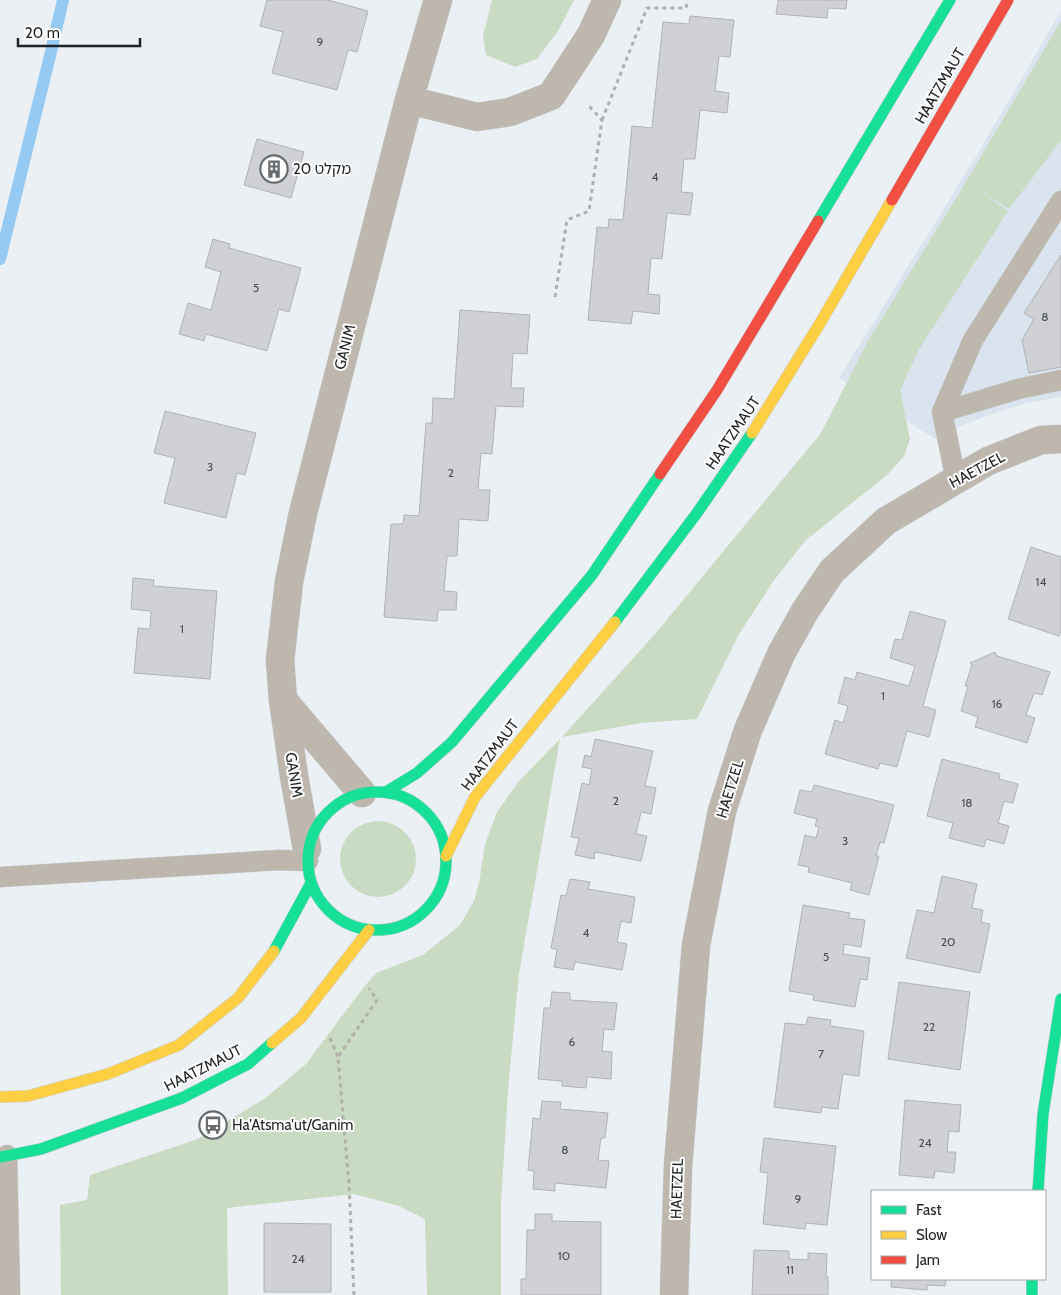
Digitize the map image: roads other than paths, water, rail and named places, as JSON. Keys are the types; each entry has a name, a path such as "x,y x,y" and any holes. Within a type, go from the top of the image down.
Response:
{"street":[{"name":"GANIM","path":"308,855 283,700 280,660 288,582 302,513 409,100 438,0"},
{"path":"409,100 476,116 510,112 551,96 591,35 607,0"},
{"path":"374,793 408,799 428,814 440,833 446,856 443,881 433,902 415,919 394,929 369,930 350,925 333,916 320,901 311,883 308,855 323,818 341,802 374,793 418,773 452,742 592,575 717,390 950,0"},
{"name":"HAATZMAUT","path":"446,856 475,797 488,779 637,594 697,513 756,427 819,325 1008,0"},
{"name":"HAETZEL","path":"674,1295 678,1166 696,945 722,811 748,730 781,654 805,611 832,571 886,520 988,461 1041,440 1061,440"},
{"name":"GANIM","path":"283,700 374,793"},
{"path":"0,1097 28,1096 108,1074 178,1045 238,998 274,951 311,883"},
{"name":"HAATZMAUT","path":"4,1156 41,1149 182,1098 248,1064 301,1018 369,930"},
{"path":"1038,1190 1043,1114 1061,999"},
{"path":"1032,1280 1032,1295"}],"lane":[{"path":"956,480 942,412 973,340 1061,201"},
{"path":"942,412 1018,389 1061,380"},
{"path":"0,878 269,860 308,855"},
{"path":"4,1156 10,1295"}],"waterway":[{"path":"0,259 63,0"}],"place":[{"name":"מקלט 20","path":"274,169"},
{"name":"Ha'Atsma'ut/Ganim","path":"213,1125"}]}
